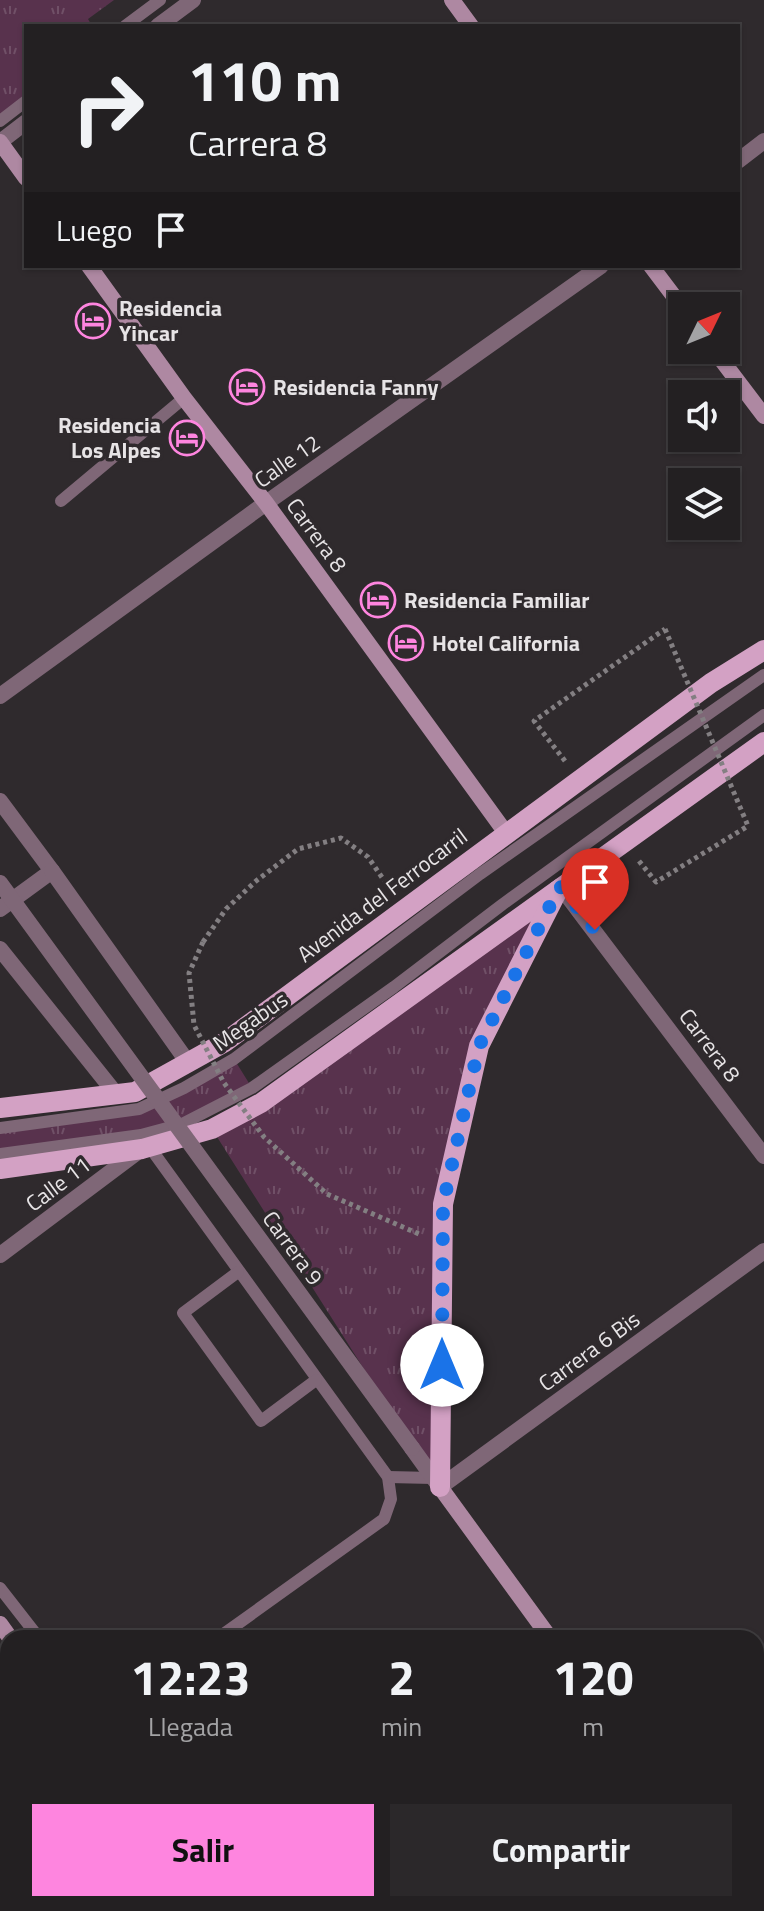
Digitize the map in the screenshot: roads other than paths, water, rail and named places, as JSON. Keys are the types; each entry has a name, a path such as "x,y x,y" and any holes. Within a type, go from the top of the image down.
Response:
{"main road":[{"path":"452,0 470,24"},
{"path":"0,142 24,175"},
{"name":"Carrera 8","path":"90,268 506,833"},
{"path":"653,268 671,292"},
{"path":"725,364 764,416"},
{"name":"Avenida del Ferrocarril","path":"0,1108 135,1092 189,1064 225,1042 711,683 764,650"},
{"path":"0,1169 212,1129 261,1103 764,742"},
{"path":"436,1483 443,1204 479,1046 560,886"},
{"name":"Carrera 9","path":"436,1483 544,1630"}],"street":[{"path":"161,24 193,0"},
{"path":"0,142 24,124"},
{"path":"740,159 764,141"},
{"name":"Calle 12","path":"0,696 598,268"},
{"path":"0,801 189,1064"},
{"path":"0,909 52,871"},
{"name":"Carrera 9","path":"0,883 436,1483"},
{"name":"Carrera 8","path":"560,886 764,1156"},
{"path":"0,949 116,1094"},
{"name":"Calle 11","path":"0,1255 144,1144"},
{"name":"Carrera 6 Bis","path":"436,1483 764,1251"}],"lane":[{"path":"128,24 160,0"},
{"path":"0,121 24,103"},
{"path":"61,501 184,398"},
{"name":"Megabus","path":"0,1128 139,1109 234,1059 480,874 764,675"},
{"path":"0,1154 144,1144 252,1088 764,715"},
{"path":"144,1144 388,1477 391,1499 384,1519 229,1630"},
{"path":"238,1272 183,1313 261,1421 316,1380"},
{"path":"388,1477 436,1483"},
{"path":"0,1588 33,1630"}],"place":[{"name":"Residencia Yincar","path":"93,321"},
{"name":"Residencia Fanny","path":"247,387"},
{"name":"Residencia Los Alpes","path":"187,438"},
{"name":"Residencia Familiar","path":"378,600"},
{"name":"Hotel California","path":"406,643"}]}
